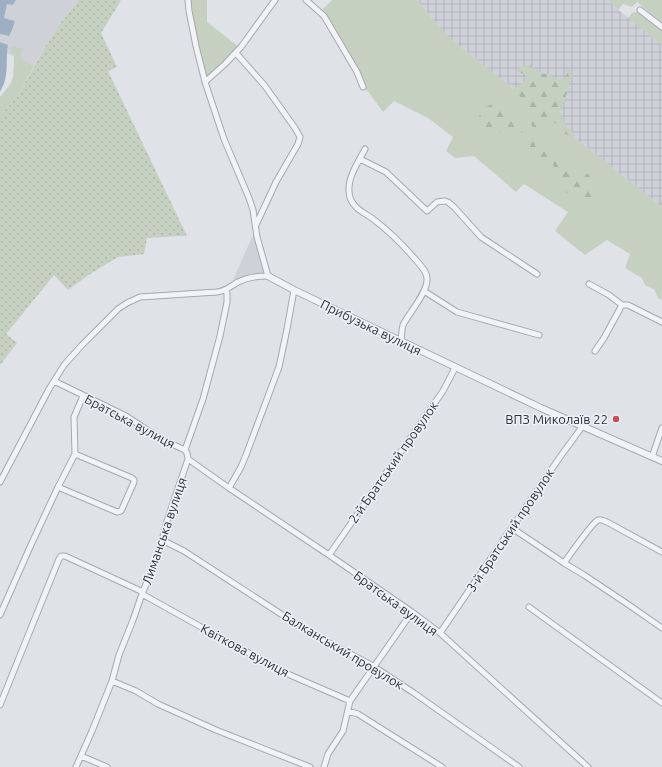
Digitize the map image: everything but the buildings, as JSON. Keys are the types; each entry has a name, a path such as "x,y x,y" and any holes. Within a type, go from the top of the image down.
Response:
{"street":[{"path":"0,482 64,364 118,309 140,297 210,293 226,290 250,277 268,276 257,237 253,210 226,145 205,82 196,46 188,0"},
{"path":"205,82 241,48 275,0"},
{"path":"306,0 324,16 363,87"},
{"path":"640,10 662,27"},
{"path":"236,53 265,86 300,137 298,144 276,182 256,226"},
{"path":"365,149 354,170 349,184 352,202 356,207 382,227 406,250 423,268 426,274 427,280 424,291 403,325 401,341"},
{"path":"360,159 386,172 426,211 437,202 448,202 481,237 537,274"},
{"name":"Прибузька вулиця","path":"268,276 456,368 582,427 662,462"},
{"path":"589,284 609,295 622,305 628,305 662,322"},
{"path":"188,459 185,450 203,399 220,336 227,302 226,290"},
{"path":"229,488 244,461 279,367 294,290"},
{"path":"424,291 457,312 539,335"},
{"path":"595,351 622,305"},
{"name":"2-й Братський провулок","path":"329,555 439,397 456,368"},
{"name":"Братська вулиця","path":"54,381 126,416 161,439 185,450"},
{"path":"0,615 30,547 75,454 74,417 83,396"},
{"name":"3-й Братський провулок","path":"440,633 582,427"},
{"path":"652,457 662,428"},
{"path":"58,487 117,512 122,509 134,480 75,454"},
{"name":"Братська вулиця","path":"188,459 412,612 440,633 588,767"},
{"name":"Лиманська вулиця","path":"76,767 112,681 119,655 162,540 188,459"},
{"path":"564,563 596,521 600,520 607,522 662,552"},
{"path":"512,528 662,628"},
{"name":"Балканський провулок","path":"162,540 184,551 307,631 373,666 519,767"},
{"name":"Квіткова вулиця","path":"0,705 61,556 65,556 143,593 219,637 290,675 350,700"},
{"path":"529,607 662,703"},
{"path":"324,767 328,754 343,731 350,700 412,612"},
{"path":"112,681 136,691 158,704 216,730 310,767"},
{"path":"348,711 358,714 442,767"},
{"path":"81,756 107,767"}],"shaded area":[{"path":"16,0 79,0 62,21 34,66 7,53 8,45 0,42 0,34 9,36 15,21 4,18 7,4 13,5"},
{"path":"417,0 609,0 616,8 662,45 662,207 447,36"},
{"path":"255,231 265,274 231,285 244,255"}],"green space":[{"path":"79,0 121,0 101,33 117,67 108,71 187,236 147,238 144,254 118,257 90,274 68,290 54,275 6,334 17,343 0,365 0,117 20,92 48,42 62,21"},
{"path":"190,0 207,0 207,22 239,47 224,63 208,76 206,75 198,46"},
{"path":"332,0 417,0 447,36 662,207 662,300 658,298 654,289 645,285 642,278 625,268 630,254 607,240 585,255 555,231 568,212 524,184 516,192 474,156 455,158 446,151 453,137 428,118 394,101 383,112 364,86 321,11"},
{"path":"609,0 662,0 662,23 637,2 632,7 623,4 618,10"},
{"path":"635,12 640,13 662,30 662,45 628,18"},
{"path":"12,46 23,49 20,58 34,66 20,92 0,117 0,97 11,83 13,77 14,54 11,53"},
{"path":"530,65 534,70 538,70 543,74 548,73 555,79 565,78 567,70 571,69 572,77 569,84 569,89 560,112 566,126 571,129 575,134 575,137 565,134 557,124 547,118 547,123 545,125 538,124 535,129 533,128 529,115 530,113 537,112 537,108 528,108 528,103 514,90 514,88 519,86 527,76 527,74 519,73 518,70 520,67"},
{"path":"494,104 505,107 512,113 515,123 523,129 522,133 516,133 509,136 507,133 500,132 493,128 490,129 489,132 486,132 484,127 479,125 479,117 482,111"},
{"path":"533,137 535,138 536,147 543,150 552,158 561,160 563,164 572,166 579,171 588,174 596,181 596,184 592,189 592,196 589,200 577,199 565,192 559,186 557,180 552,176 554,166 545,161 535,160 532,158 531,153 526,150 526,146"}],"water":[{"path":"0,0 16,0 13,5 7,4 4,18 15,21 9,36 0,34"},
{"path":"0,42 8,45 5,80 0,92"}],"place":[{"name":"ВПЗ Миколаїв 22","path":"616,419"}]}
